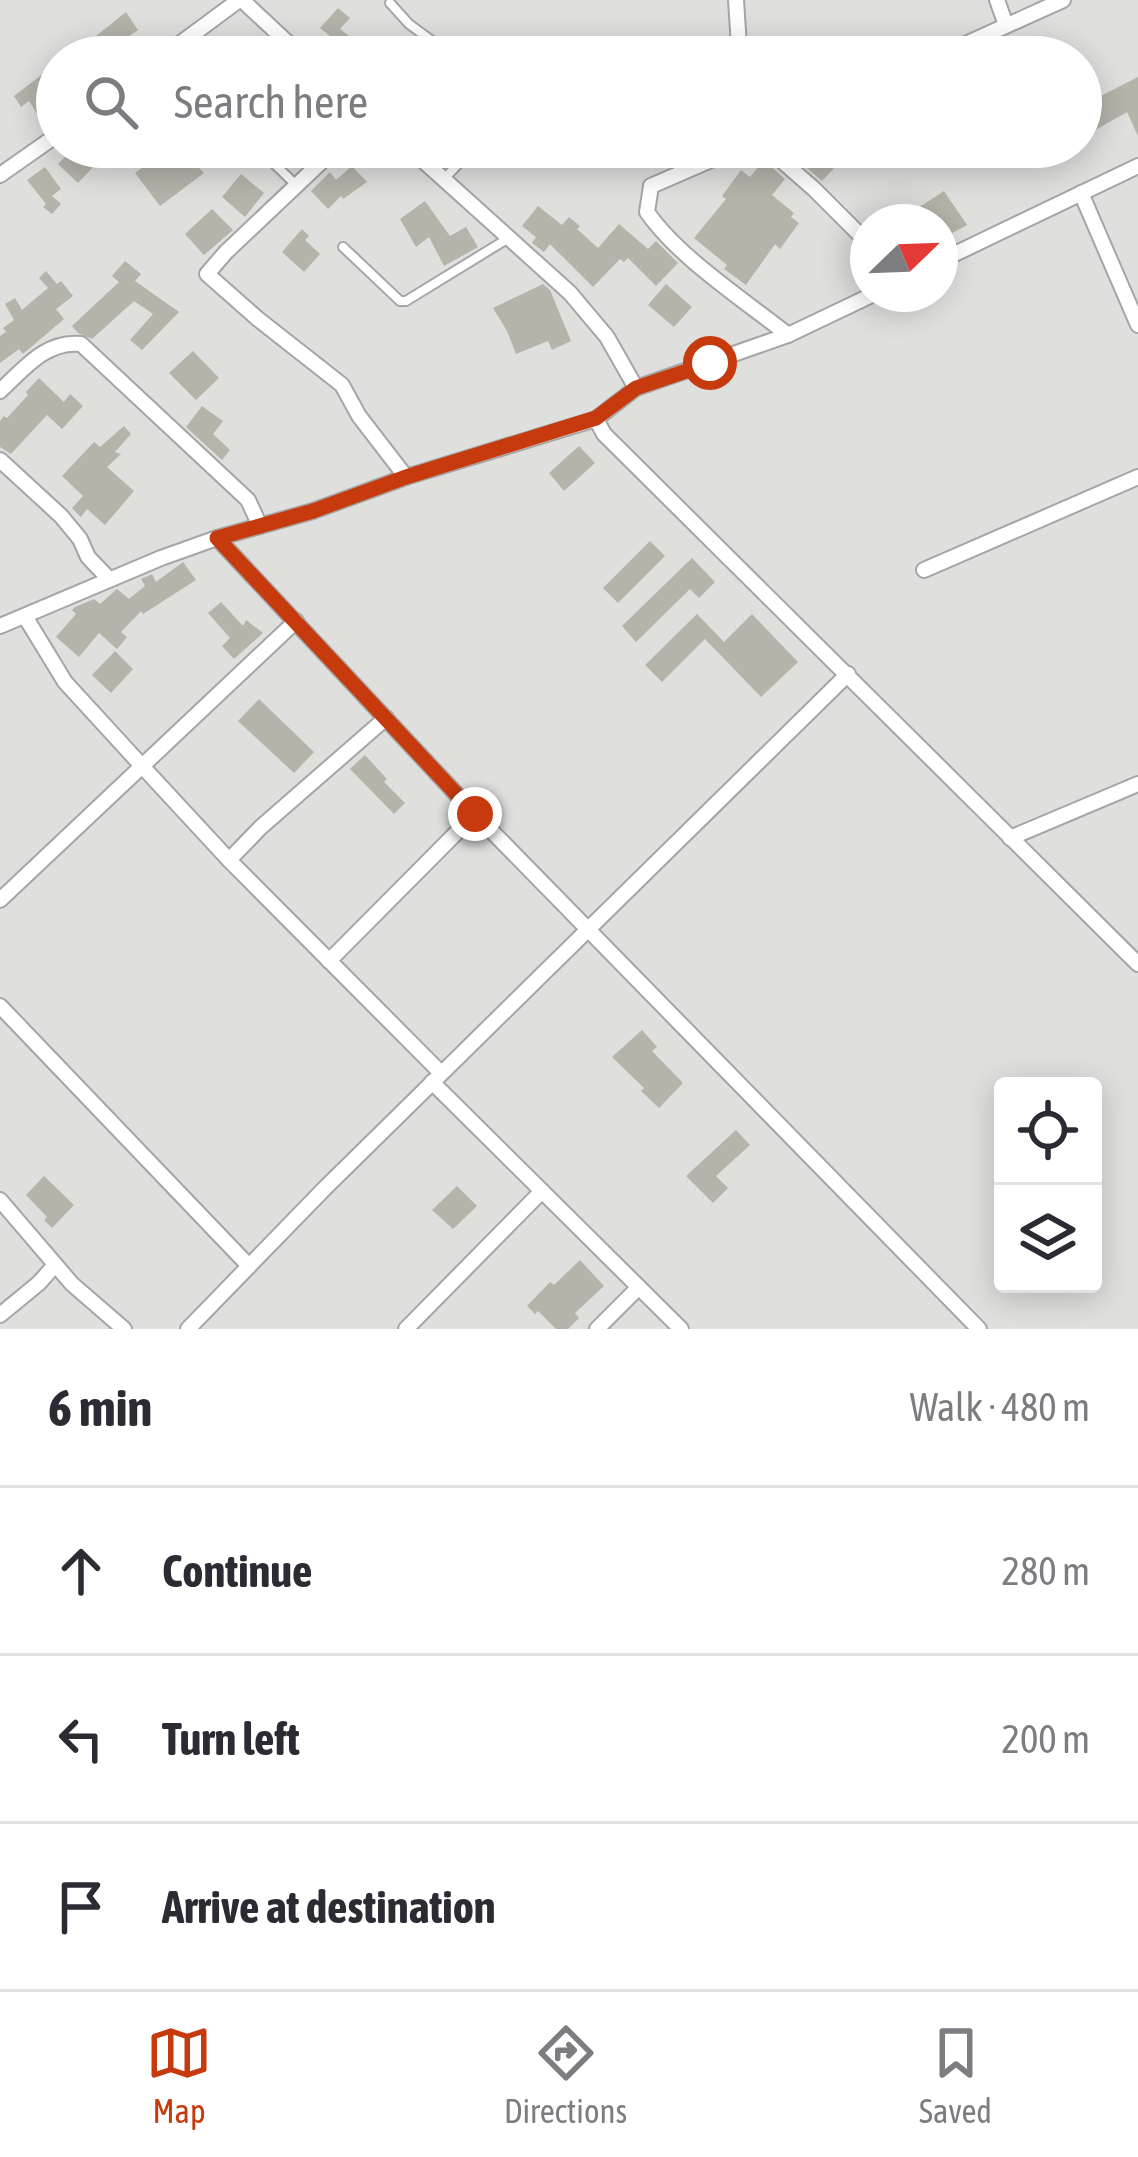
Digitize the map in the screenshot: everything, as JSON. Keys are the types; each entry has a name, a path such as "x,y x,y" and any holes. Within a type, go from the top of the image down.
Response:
{"street":[{"path":"191,36 241,0 280,36"},
{"path":"736,0 738,36"},
{"path":"997,0 1006,25"},
{"path":"982,36 1063,0"},
{"path":"0,175 36,149"},
{"path":"958,253 1138,166"},
{"path":"314,168 207,274 342,385 359,416 406,477"},
{"path":"433,168 594,318 636,388"},
{"path":"693,168 651,186 647,212 699,264 788,335"},
{"path":"790,168 850,226"},
{"path":"1082,194 1138,325"},
{"path":"0,626 217,538 596,418 636,388 788,335 850,305"},
{"path":"0,391 48,349 62,342 81,344 248,500 260,526"},
{"path":"596,418 604,434 688,519 1138,964"},
{"path":"0,460 62,516 88,557 110,579"},
{"path":"924,570 1138,477"},
{"path":"217,538 586,930 979,1329"},
{"path":"26,618 65,682 142,766 542,1191 681,1329"},
{"path":"0,900 296,621"},
{"path":"188,1329 848,674"},
{"path":"229,860 386,718"},
{"path":"1010,838 1138,784"},
{"path":"329,962 475,814"},
{"path":"0,1006 249,1266"},
{"path":"406,1329 542,1191"},
{"path":"0,1201 54,1266 124,1329"},
{"path":"0,1316 54,1266"},
{"path":"596,1329 639,1287"}],"lane":[{"path":"390,3 425,36"},
{"path":"279,168 296,185"},
{"path":"445,178 454,168"},
{"path":"344,247 400,301 406,301 508,238"}],"shaded area":[{"path":"0,0 1138,0 1138,1329 0,1329"}],"building":[{"path":"338,8 350,18 340,29 349,36 330,36 320,28"},
{"path":"126,12 138,30 129,36 96,36"},
{"path":"1138,77 1138,136 1127,112 1102,126 1102,95"},
{"path":"36,79 36,112 29,101 21,107 14,96"},
{"path":"46,168 61,189 52,196 61,204 52,214 43,207 46,204 27,180"},
{"path":"62,168 92,168 78,183"},
{"path":"142,168 199,168 204,173 160,206 135,173"},
{"path":"354,168 367,182 328,209 311,191 330,172 336,180"},
{"path":"757,168 773,168 785,179 772,195 799,223 780,249 775,244 746,285 694,238 726,199 722,196 741,170 750,177"},
{"path":"807,168 834,168 822,181"},
{"path":"241,174 264,193 245,217 222,197"},
{"path":"944,191 953,204 924,204"},
{"path":"425,201 450,236 466,227 478,247 444,266 429,237 416,247 400,219"},
{"path":"538,206 562,225 569,217 598,248 619,224 648,249 656,241 678,263 656,286 628,258 620,259 593,287 550,244 544,252 532,243 536,237 522,226"},
{"path":"212,209 233,230 204,255 185,234"},
{"path":"302,229 309,236 305,240 320,254 304,272 282,252"},
{"path":"125,261 141,274 135,281 179,312 142,350 130,340 153,314 134,301 92,339 72,326 119,282 112,276"},
{"path":"46,271 73,296 56,309 64,319 23,354 19,349 0,363 0,336 14,320 5,304 15,298 22,310 48,288 39,278"},
{"path":"543,284 550,290 571,341 552,350 548,341 516,354 493,308"},
{"path":"666,284 692,307 674,327 648,305"},
{"path":"193,351 219,378 196,400 169,373"},
{"path":"39,378 64,402 70,394 83,406 62,429 47,415 11,454 0,447 0,421"},
{"path":"202,406 223,421 213,434 230,450 222,460 186,427"},
{"path":"124,426 131,434 115,452 121,454 107,467 134,491 105,525 87,509 81,517 72,508 83,496 62,476 94,442 100,447"},
{"path":"579,446 595,463 564,491 549,473"},
{"path":"650,541 665,556 618,603 603,588"},
{"path":"692,558 715,582 699,598 690,589 636,642 622,626"},
{"path":"183,562 196,580 141,611 121,632 127,637 117,649 99,633 79,657 56,637 76,614 75,607 94,599 100,604 117,589 129,599 145,586 141,579 152,574 156,582"},
{"path":"221,602 243,626 246,620 263,633 234,659 222,646 230,638 208,613"},
{"path":"697,614 724,642 752,614 798,662 761,697 705,639 662,682 645,665"},
{"path":"115,651 133,669 111,693 92,675"},
{"path":"259,699 314,752 294,773 238,721"},
{"path":"365,755 405,803 394,814 350,769"},
{"path":"642,1030 657,1047 652,1051 683,1083 659,1108 612,1057"},
{"path":"736,1130 750,1145 716,1176 728,1188 713,1203 686,1176"},
{"path":"44,1176 74,1205 52,1228 26,1195"},
{"path":"457,1186 477,1206 453,1229 432,1210"},
{"path":"580,1260 604,1286 575,1313 579,1318 568,1329 556,1329 527,1306"}],"route":[{"path":"475,814 217,538 596,418 636,388 710,363"}]}
